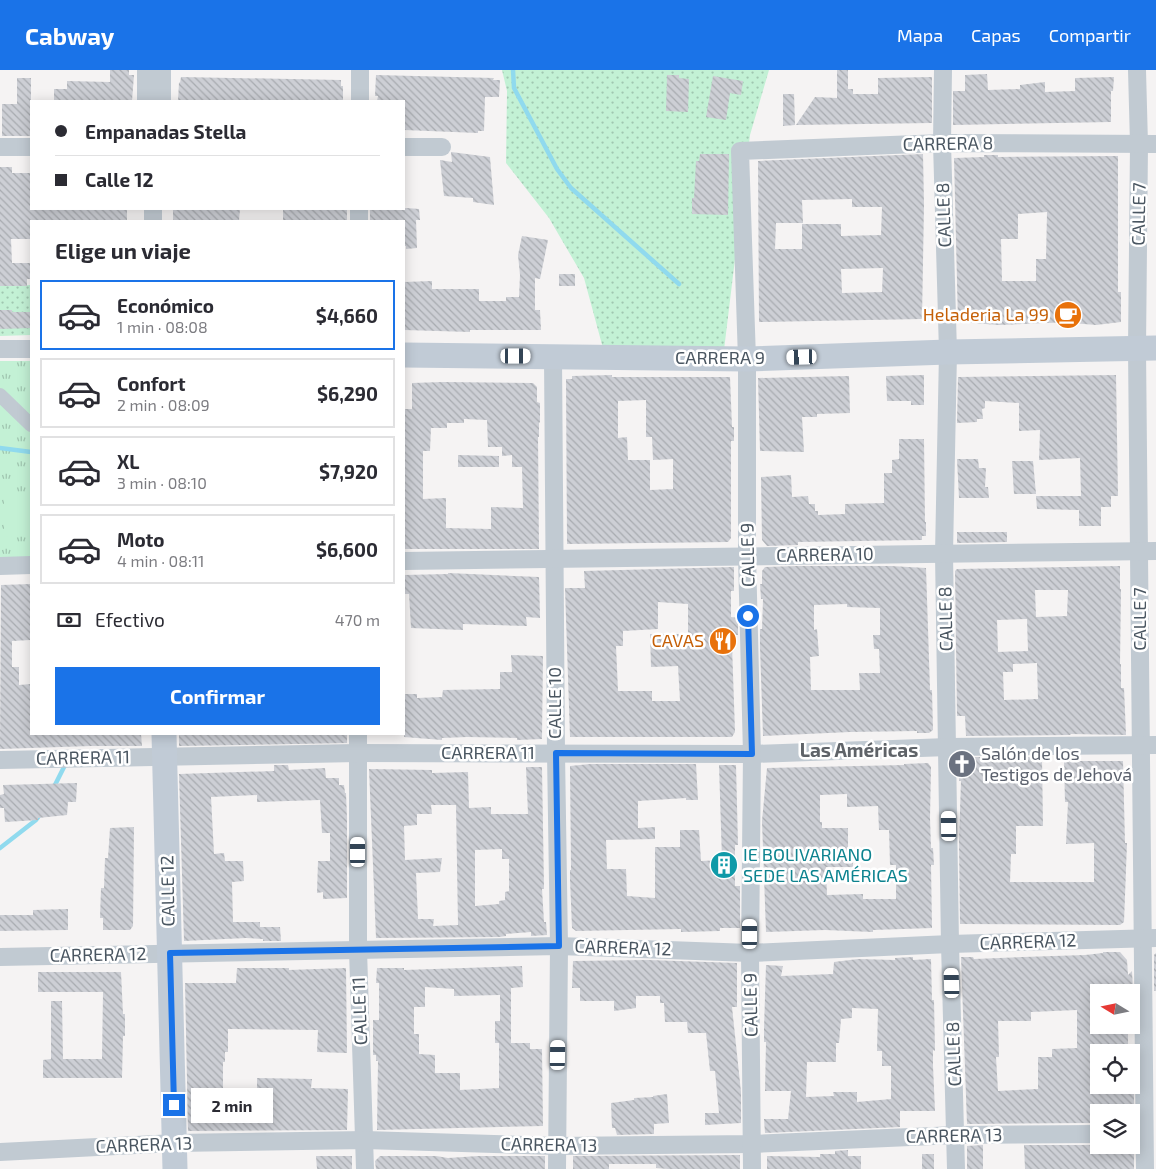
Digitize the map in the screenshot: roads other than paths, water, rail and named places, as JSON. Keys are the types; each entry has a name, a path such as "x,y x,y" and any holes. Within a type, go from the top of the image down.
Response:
{"main road":[{"name":"CARRERA 9","path":"405,355 747,359 1147,348"},
{"name":"CALLE 12","path":"165,745 175,1169"}],"street":[{"path":"146,70 146,100"},
{"path":"162,70 162,100"},
{"path":"360,70 360,100"},
{"name":"CALLE 8","path":"943,70 942,143 948,352 944,554 950,944 956,1169"},
{"name":"CALLE 7","path":"1137,70 1148,144 1149,938 1144,1134 1145,1169"},
{"name":"CARRERA 8","path":"740,150 942,143 1148,144"},
{"path":"0,147 30,147"},
{"path":"405,147 442,147"},
{"name":"CALLE 9","path":"740,150 747,359 747,556 752,754 750,954 752,1169"},
{"path":"0,348 30,349"},
{"name":"CALLE 10","path":"554,357 554,559 559,946 557,1169"},
{"path":"0,395 30,424"},
{"name":"CARRERA 10","path":"405,560 1148,551"},
{"path":"0,566 30,566"},
{"name":"CALLE 11","path":"358,735 358,950 365,1169"},
{"name":"CARRERA 11","path":"0,760 165,745 358,752 752,754 948,747 1148,745"},
{"name":"CARRERA 12","path":"0,956 559,946 750,954 950,944 1149,938"},
{"name":"CARRERA 13","path":"0,1152 175,1143 365,1140 556,1146 752,1144 956,1135 1090,1134"}],"waterway":[{"path":"513,70 514,88 557,169 571,188 679,284"},
{"path":"0,448 30,452"},
{"path":"54,787 66,763"},
{"path":"0,848 39,816"}],"place":[{"name":"Heladeria La 99","path":"1068,315"},
{"name":"CAVAS","path":"723,641"},
{"name":"Salón de los Testigos de Jehová","path":"962,764"},
{"name":"IE BOLIVARIANO SEDE LAS AMÉRICAS","path":"724,865"}],"district":[{"name":"Las Américas","path":"859,750"}]}
